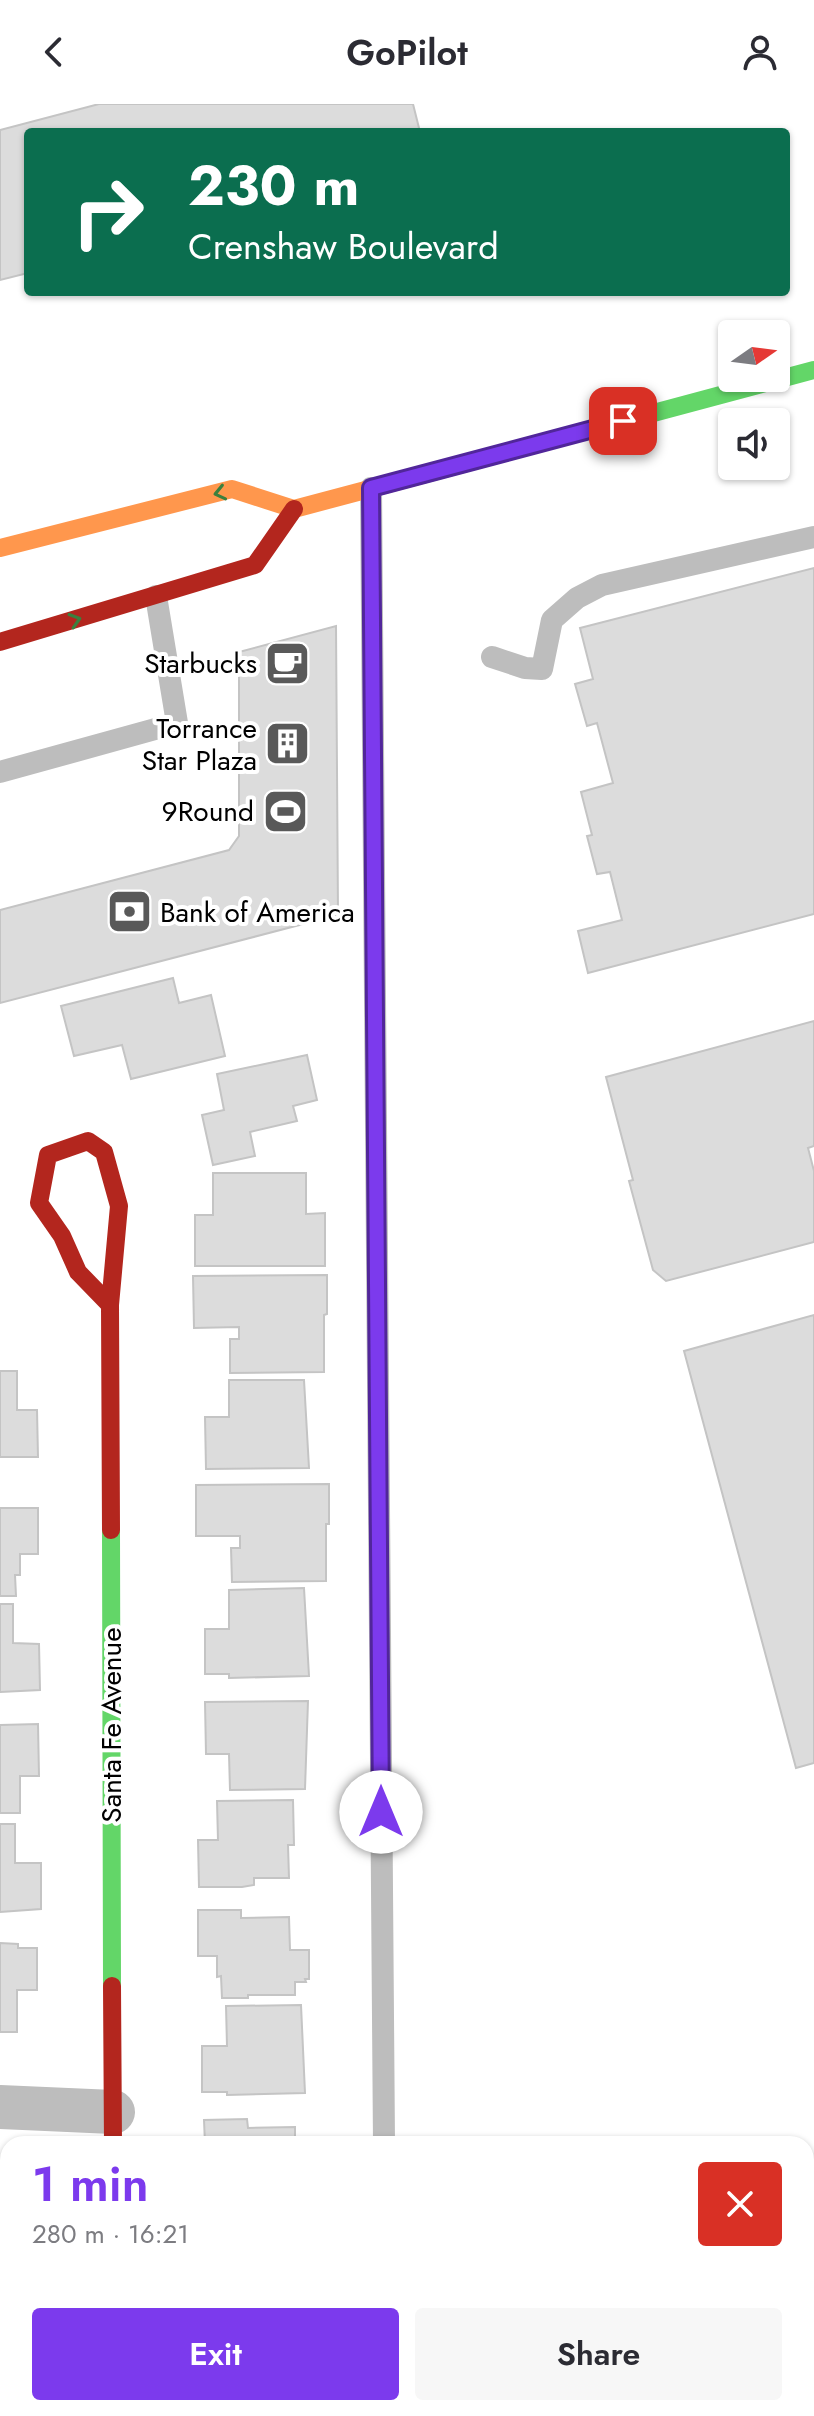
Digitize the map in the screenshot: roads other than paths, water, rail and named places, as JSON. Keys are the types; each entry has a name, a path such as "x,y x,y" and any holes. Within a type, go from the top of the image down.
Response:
{"street":[{"path":"0,548 232,489 294,509 814,370"},
{"path":"0,642 255,565 294,509"},
{"name":"Santa Fe Avenue","path":"110,1305 78,1272 62,1236 39,1203 48,1155 88,1141 104,1152 119,1206 110,1305 113,2128"},
{"path":"0,2107 113,2128"}],"lane":[{"path":"371,488 384,2136"},
{"path":"492,657 525,668 542,669 552,620 577,598 602,585 814,537"},
{"path":"0,772 177,723 156,596"}],"place":[{"name":"Starbucks","path":"288,663"},
{"name":"Torrance Star Plaza","path":"288,744"},
{"name":"9Round","path":"285,811"},
{"name":"Bank of America","path":"129,912"}]}
